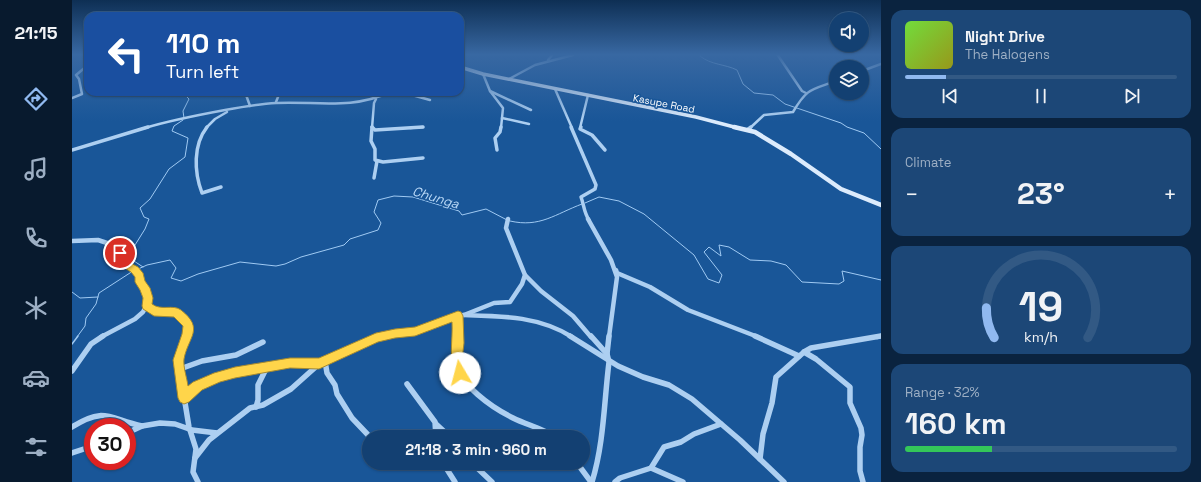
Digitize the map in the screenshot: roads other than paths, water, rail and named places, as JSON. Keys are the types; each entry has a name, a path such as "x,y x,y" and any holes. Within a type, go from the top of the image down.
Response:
{"street":[{"path":"72,98 82,94 77,76"},
{"path":"484,76 490,91 503,108 500,132 496,135 494,141 497,150"},
{"name":"Kasupe Road","path":"496,76 696,117 759,134 841,189 881,205"},
{"path":"509,79 515,76"},
{"path":"792,76 802,91 806,93"},
{"path":"747,130 764,115 790,113 796,108 806,93 829,85"},
{"path":"555,89 596,185 595,189 582,196 581,199 585,207 585,214 617,273 650,287 688,310 766,340 799,356"},
{"path":"490,91 530,110"},
{"path":"588,95 580,129 592,135 604,150"},
{"path":"246,96 250,106"},
{"path":"276,102 278,96"},
{"path":"72,150 168,122 250,106 276,102 356,103 377,99 383,96"},
{"path":"416,96 430,100"},
{"path":"374,178 377,161 375,160 375,149 371,141 374,103 377,99"},
{"path":"221,187 206,193 201,192 196,172 200,139 214,120 234,109"},
{"path":"502,118 529,124"},
{"path":"372,127 375,130 423,127"},
{"path":"377,161 423,158"},
{"path":"507,220 506,228 525,274 541,291 573,316 606,354 609,362 598,462 592,482"},
{"path":"72,241 94,239 105,241 115,247 126,264 135,270 140,276 140,282 145,288 148,298 147,306 142,313 126,325 103,336 91,344 72,371"},
{"path":"606,354 616,286 615,270"},
{"path":"464,315 494,303 510,302 522,284 525,274"},
{"path":"147,306 154,312 176,312 189,325 188,334 178,360 189,427 196,449 193,472 198,482"},
{"path":"195,458 209,440 250,408 274,400 291,389 319,364 376,338 395,333 415,332 464,315 516,317 538,322 554,328 569,335 604,356 609,362 643,377 669,385 692,399 784,482"},
{"path":"458,316 458,343 456,360 460,373 468,384 501,413 545,430"},
{"path":"760,459 763,434 772,402 776,377 799,356 811,348 881,336"},
{"path":"180,369 202,360 236,355 263,342"},
{"path":"804,352 811,355 850,387 852,408 862,428 860,471 862,482"},
{"path":"325,361 328,373 335,385 337,394 352,418 363,430"},
{"path":"184,398 198,386 218,377 235,372 290,363 319,364"},
{"path":"256,407 259,401 257,389 267,367"},
{"path":"407,384 436,424 442,430"},
{"path":"72,427 89,417 98,414 105,414 119,420 143,426 168,424 189,427 192,430 217,433"},
{"path":"436,424 436,430"},
{"path":"615,482 620,478 651,468 664,447 681,442 694,434 721,424"},
{"path":"136,429 143,426"},
{"path":"72,453 84,449"},
{"path":"651,468 683,482"},
{"path":"447,470 455,482"},
{"path":"479,470 492,482"},
{"path":"583,470 592,482"}],"waterway":[{"path":"740,76 743,84 754,93 773,95 785,104 841,123 847,127 864,133 881,149"},
{"path":"184,118 183,111 189,99 186,96"},
{"path":"143,267 134,261 130,253 145,229 149,219 144,217 140,208 150,199 169,169 185,157 188,138 172,131 174,126 183,120"},
{"name":"Chunga","path":"143,267 170,260 176,268 171,278 181,281 198,274 240,262 276,266 285,264 301,257 344,245 350,239 378,230 381,223 374,212 378,200 394,196 413,197 459,211 462,215 486,209 507,220"},
{"name":"Chunga","path":"585,203 599,197 619,201 644,214 694,255 708,279 719,283 722,275 704,252 709,247 721,256 719,245 729,247 750,260 771,261 786,265 802,282 839,284 844,281 842,271 881,280"},
{"name":"Chunga","path":"510,221 521,223 539,221 555,216 582,204"},
{"name":"Chunga","path":"136,270 143,267"},
{"name":"Chunga","path":"98,297 99,293 133,271"},
{"path":"72,292 80,298 98,297"},
{"name":"Chunga","path":"77,337 85,326 86,318 96,304 98,297"},
{"name":"Chunga","path":"72,344 78,336"}]}
